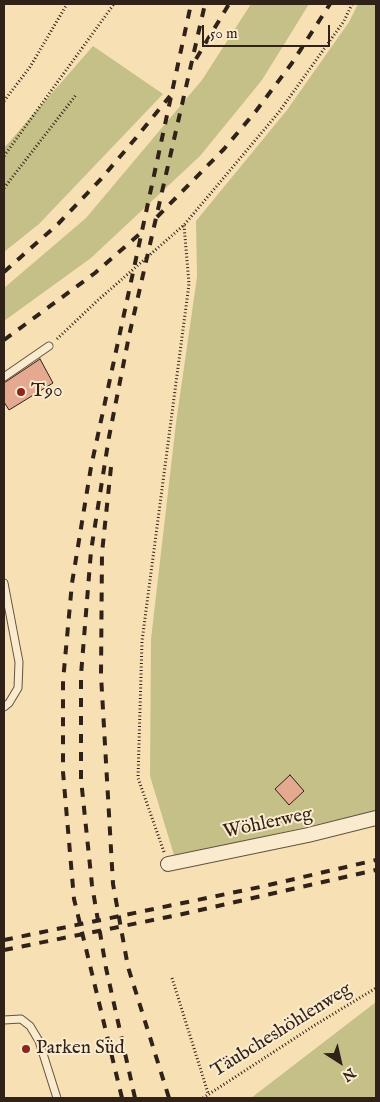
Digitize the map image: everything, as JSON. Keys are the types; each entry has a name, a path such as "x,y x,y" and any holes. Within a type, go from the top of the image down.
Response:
{"street":[{"name":"Wöhlerweg","path":"168,864 308,835 376,818"}],"lane":[{"path":"4,377 49,346"},
{"path":"4,582 18,662 18,688 7,705"},
{"path":"4,1020 21,1019 30,1026 40,1041 57,1098"}],"path":[{"path":"4,101 30,67 67,4"},
{"path":"4,156 114,4"},
{"path":"49,346 184,225 279,112 344,21 352,4"},
{"path":"4,188 76,95"},
{"path":"168,864 138,778 142,642 189,284 184,225"},
{"path":"172,978 208,1093"},
{"name":"Täubcheshöhlenweg","path":"203,1098 208,1093 376,988"}],"shaded area":[{"path":"251,4 309,4 262,80 200,156 91,258 4,321 4,288 86,218 202,80"},
{"path":"358,4 376,4 376,811 174,855 150,776 151,639 176,423 197,277 196,221 287,110 349,22"},
{"path":"93,46 163,94 39,224 4,252 4,148"},
{"path":"376,1002 376,1098 251,1098"}],"building":[{"name":"T90","path":"40,359 53,383 9,410 4,402 4,383"},
{"path":"290,775 304,791 289,805 275,789"}],"railway":[{"path":"122,1098 74,899 63,772 63,681 72,583 91,467 191,4"},
{"path":"135,1098 106,968 92,885 81,779 81,675 91,551 109,437 129,336 205,4"},
{"path":"196,59 229,4"},
{"path":"157,217 224,149 256,111 292,63 330,4"},
{"path":"4,272 58,224 101,179 170,96"},
{"path":"4,340 95,273 143,231"},
{"path":"111,467 102,553 101,675 113,884 128,967 169,1098"},
{"path":"4,940 260,887 376,860"},
{"path":"4,950 178,915 376,870"}],"place":[{"name":"T90","path":"21,392"},
{"name":"Parken Süd","path":"26,1049"}]}
